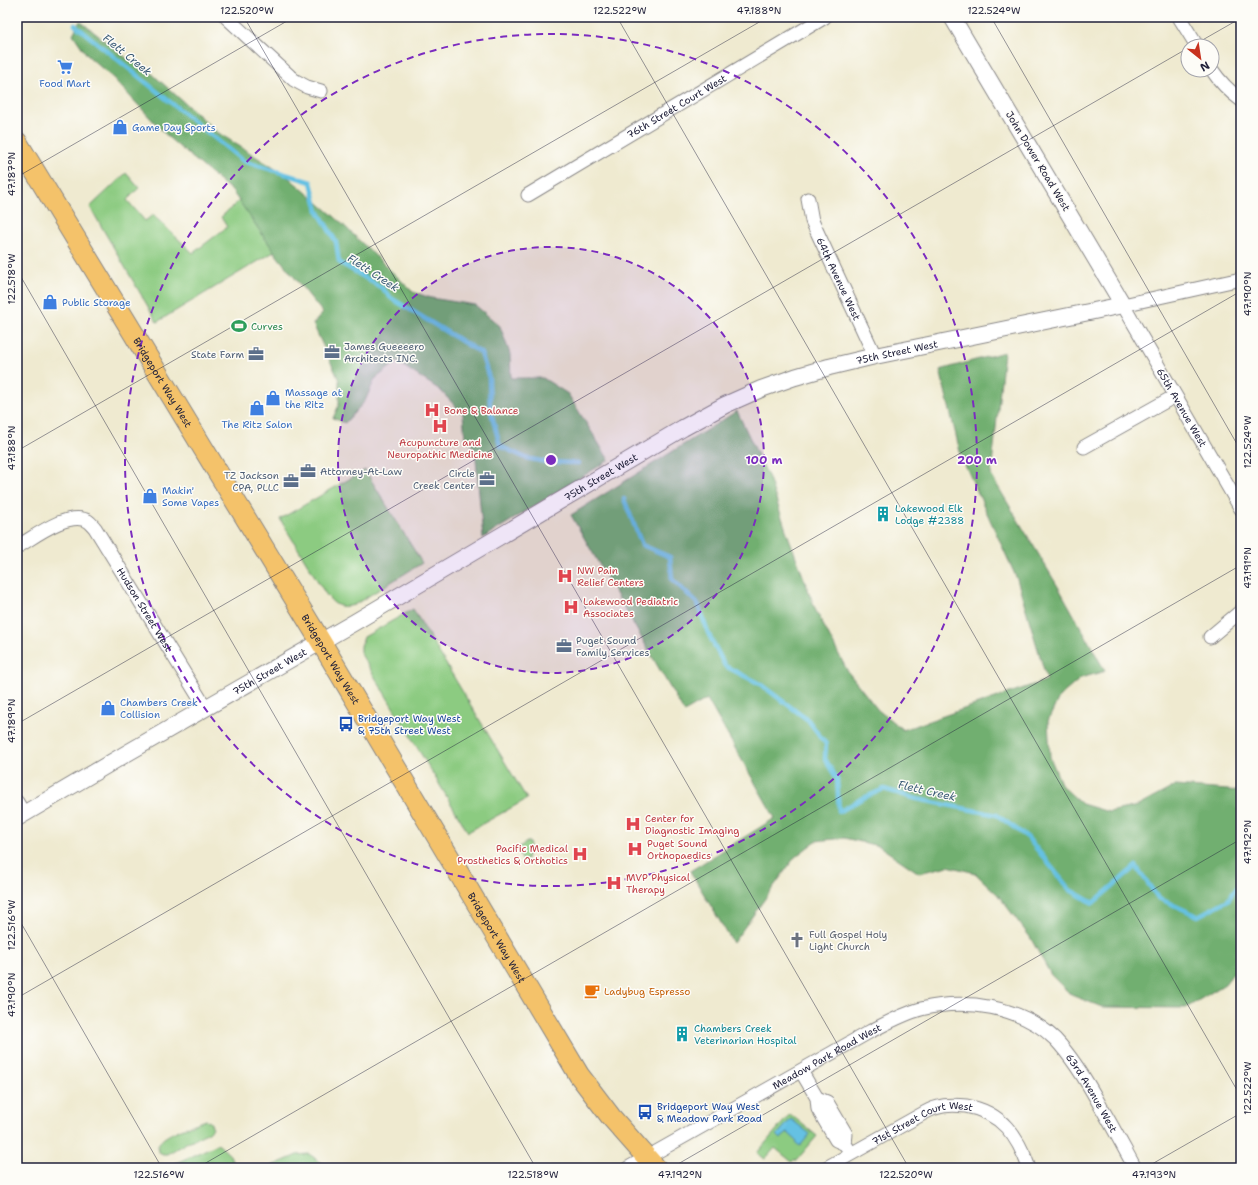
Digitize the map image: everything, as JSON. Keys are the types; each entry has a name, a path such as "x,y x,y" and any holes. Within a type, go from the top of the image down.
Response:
{"main road":[{"name":"Bridgeport Way West","path":"17,142 321,642 579,1076 611,1117 651,1163"}],"street":[{"path":"226,17 294,80 308,87 321,91"},
{"name":"76th Street Court West","path":"528,195 825,17"},
{"name":"John Dower Road West","path":"952,17 1123,305"},
{"path":"1179,17 1192,38"},
{"path":"1218,78 1231,93 1241,100"},
{"name":"64th Avenue West","path":"808,199 812,221 875,356"},
{"name":"75th Street West","path":"19,811 321,642 718,408 756,391 829,367 875,356 1241,279"},
{"name":"65th Avenue West","path":"1123,305 1241,509"},
{"path":"1084,447 1175,396"},
{"name":"Hudson Street West","path":"17,547 51,527 71,518 88,521 95,528 205,707"},
{"path":"1210,636 1241,611"},
{"name":"Meadow Park Road West","path":"628,1168 651,1163 852,1041 906,1014 936,1006 972,1005 994,1008 1016,1015 1038,1026"},
{"name":"63rd Avenue West","path":"1038,1026 1054,1039 1070,1057 1086,1081 1135,1168"},
{"path":"801,1071 817,1098 818,1109 836,1140 848,1149"},
{"name":"71st Street Court West","path":"826,1168 848,1149 938,1106 952,1105 973,1107 982,1110 994,1116 1004,1124 1016,1139 1030,1168"}],"green space":[{"path":"80,21 125,57 149,71 217,132 288,177 335,217 413,292 431,298 475,305 500,326 510,354 511,378 543,378 568,394 609,460 483,538 475,449 465,437 463,414 440,390 397,362 375,379 365,401 345,423 333,418 339,405 339,380 313,324 323,313 278,257 232,191 169,138 113,78 87,55 73,34"},
{"path":"126,173 139,188 127,200 145,221 153,215 193,253 227,227 221,217 243,197 277,250 157,322 90,207"},
{"path":"1004,352 991,475 1060,590 1105,671 1081,678 1059,697 1048,721 1050,757 1062,786 1082,804 1109,812 1138,806 1175,786 1241,791 1241,963 1225,984 1186,1008 1102,1007 1071,995 1051,975 1030,937 998,895 975,873 948,866 919,873 879,846 844,838 816,841 795,857 733,943 690,871 775,818 707,699 684,712 571,515 737,411 769,478 786,530 816,611 848,672 878,710 903,730 1047,680 1017,579 961,456 940,370"},
{"path":"365,470 422,563 354,605 341,606 334,603 325,593 280,519"},
{"path":"413,609 527,799 468,832 361,654 361,646 364,637"},
{"path":"529,842 530,846 527,859 523,861 516,849"},
{"path":"790,1114 817,1136 796,1161 795,1159 792,1162 775,1148 765,1159 757,1153"},
{"path":"206,1120 210,1122 213,1128 209,1132 167,1154 159,1152 158,1146 165,1137"},
{"path":"218,1144 230,1155 234,1165 232,1168 165,1168"},
{"path":"309,1154 329,1168 267,1168 297,1155"}],"water":[{"path":"791,1119 810,1134 800,1146 796,1143 797,1141 787,1132 781,1139 777,1135"}],"waterway":[{"name":"Flett Creek","path":"75,25 243,161 311,182 318,211 336,242 339,262 382,288 391,298 481,353 489,378 490,408 500,446 526,458 546,462 578,463"},
{"name":"Flett Creek","path":"624,499 642,545 670,557 672,579 698,604 708,633 725,666 760,684 808,720 826,744 825,759 837,779 839,812 861,799 884,789 917,799 997,815 1027,837 1070,890 1093,903 1136,866 1158,898 1198,916 1228,900 1241,882"}],"place":[{"name":"Food Mart","path":"65,67"},
{"name":"Game Day Sports","path":"120,127"},
{"name":"Public Storage","path":"50,302"},
{"name":"Curves","path":"239,326"},
{"name":"James Gueeeero Architects INC.","path":"332,352"},
{"name":"State Farm","path":"256,354"},
{"name":"Massage at the Ritz","path":"273,398"},
{"name":"The Ritz Salon","path":"257,408"},
{"name":"Bone & Balance","path":"432,410"},
{"name":"Acupuncture and Neuropathic Medicine","path":"440,426"},
{"name":"Attorney-At-Law","path":"308,471"},
{"name":"Circle Creek Center","path":"487,479"},
{"name":"TZ Jackson CPA, PLLC","path":"291,481"},
{"name":"Makin' Some Vapes","path":"150,496"},
{"name":"Lakewood Elk Lodge #2388","path":"883,514"},
{"name":"NW Pain Relief Centers","path":"565,576"},
{"name":"Lakewood Pediatric Associates","path":"571,607"},
{"name":"Puget Sound Family Services","path":"564,646"},
{"name":"Chambers Creek Collision","path":"108,708"},
{"name":"Bridgeport Way West & 75th Street West","path":"346,724"},
{"name":"Center for Diagnostic Imaging","path":"633,824"},
{"name":"Puget Sound Orthopaedics","path":"635,849"},
{"name":"Pacific Medical Prosthetics & Orthotics","path":"580,854"},
{"name":"MVP Physical Therapy","path":"614,883"},
{"name":"Full Gospel Holy Light Church","path":"797,940"},
{"name":"Ladybug Espresso","path":"592,991"},
{"name":"Chambers Creek Veterinarian Hospital","path":"682,1034"},
{"name":"Bridgeport Way West & Meadow Park Road","path":"645,1112"}]}
